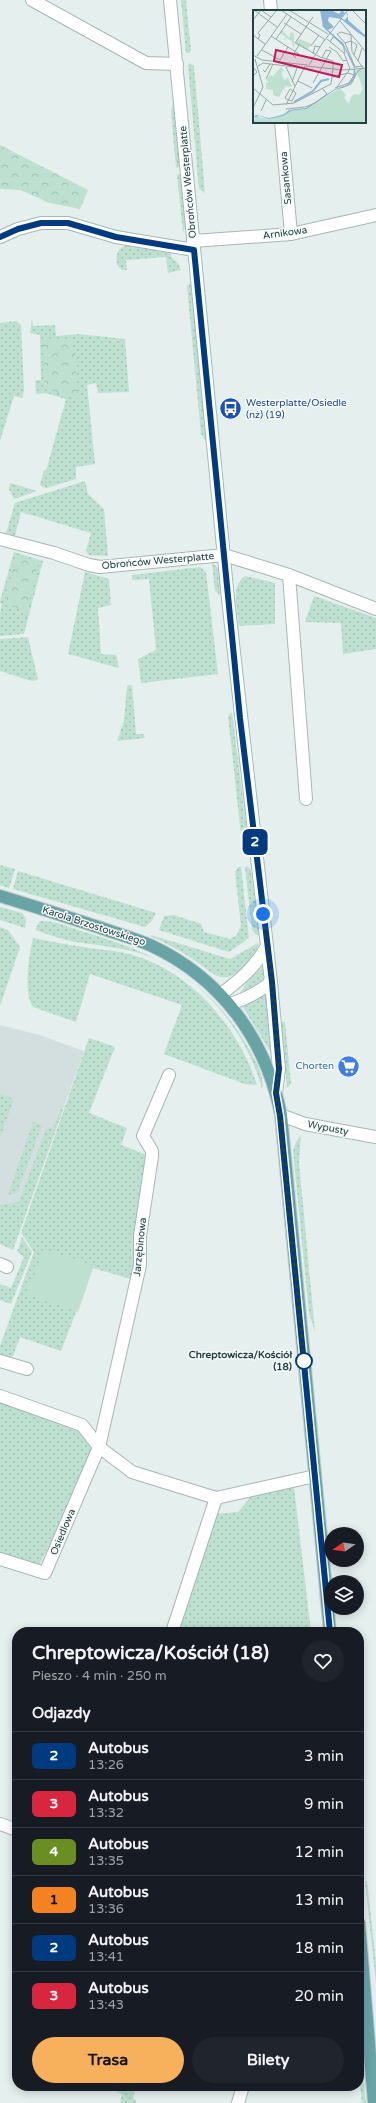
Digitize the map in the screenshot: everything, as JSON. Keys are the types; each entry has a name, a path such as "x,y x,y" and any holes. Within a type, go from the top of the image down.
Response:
{"main road":[{"name":"Karola Brzostowskiego","path":"0,896 149,945 189,968 222,994 242,1020 260,1052 276,1093 280,1116 330,1627"},
{"path":"364,1983 374,2103"}],"street":[{"path":"32,0 146,63 177,64"},
{"name":"Obrońców Westerplatte","path":"170,0 240,718 272,982 279,1069 276,1093"},
{"path":"270,0 271,10"},
{"name":"Sasankowa","path":"281,123 291,234"},
{"name":"Arnikowa","path":"0,237 18,229 41,223 68,223 116,237 194,246 291,234 376,215"},
{"name":"Obrońców Westerplatte","path":"0,539 100,567 224,555 289,575 376,609"},
{"path":"289,575 306,798"},
{"path":"222,994 245,976 259,960 267,946"},
{"path":"230,1004 244,1000 259,992 272,982"},
{"name":"Jarzębinowa","path":"99,1447 140,1265 140,1236 152,1156 152,1151 143,1136 169,1075"},
{"name":"Wypusty","path":"280,1116 305,1124 376,1137"},
{"path":"0,1361 27,1368"},
{"path":"0,1396 82,1425 99,1447 132,1472 216,1498 315,1476"},
{"name":"Osiedlowa","path":"0,1559 45,1573 99,1447"},
{"path":"174,1627 216,1498"},
{"path":"0,1824 12,1828"},
{"path":"238,2103 242,2091"}],"shaded area":[{"path":"0,1025 39,1035 84,1051 13,1247 0,1242"}],"green space":[{"path":"181,0 186,0 191,51 189,53 186,53"},
{"path":"189,63 194,66 205,193 199,189"},
{"path":"173,103 180,166 176,168 171,111"},
{"path":"0,145 88,190 80,209 50,203 20,190 0,189"},
{"path":"177,175 181,175 186,224 183,232"},
{"path":"128,244 171,253 171,257 178,263 181,270 168,273 166,257 126,260 127,270 122,270 117,265 116,258 122,247"},
{"path":"190,283 207,443 201,434 187,286"},
{"path":"32,318 33,326 55,325 56,336 78,334 125,339 129,392 98,393 96,383 87,385 95,464 76,467 76,479 46,488 40,485 44,470 46,471 66,399 45,393 36,394 35,381 41,380 40,335 30,333"},
{"path":"16,321 21,325 24,391 22,398 14,396 0,441 0,323"},
{"path":"72,339 79,399 45,389 43,341"},
{"path":"85,481 88,494 104,509 108,556 89,555 86,551 91,533 21,512 15,536 6,533 15,503"},
{"path":"10,483 37,491 14,499 9,489"},
{"path":"14,552 43,561 24,634 0,636 0,613 2,604 0,601"},
{"path":"16,556 39,562 27,611 4,605"},
{"path":"212,563 216,565 220,573 221,596 215,591"},
{"path":"200,567 206,572 218,674 141,683 138,659 156,650 149,579 132,580 132,575"},
{"path":"85,572 109,579 111,605 98,608 101,654 116,655 119,668 68,654"},
{"path":"245,576 275,583 275,624 239,626 236,606 236,592 237,586"},
{"path":"314,596 376,618 376,649 343,654 341,623 305,622"},
{"path":"28,637 38,680 32,681 0,671 0,639"},
{"path":"132,685 136,734 144,734 145,738 117,741 124,721 127,686"},
{"path":"232,712 246,824 246,831 241,835 228,716"},
{"path":"0,865 15,869 9,888 0,885"},
{"path":"238,867 241,867 249,938 229,952 159,930 164,916 174,915 201,924 204,932 230,939 237,935 241,925 235,872"},
{"path":"245,867 248,867 251,870 259,935 256,935 252,930"},
{"path":"18,871 156,913 152,921 145,927 13,889"},
{"path":"0,907 22,913 26,919 25,928 0,920"},
{"path":"40,921 64,925 114,941 154,958 137,952 66,940 35,930"},
{"path":"0,927 8,930 20,947 0,1006"},
{"path":"151,935 230,959 258,943 255,956 246,966 237,973 223,977 211,973 186,955 150,936"},
{"path":"33,938 129,954 151,962 172,973 209,1003 224,1022 238,1042 249,1063 257,1085 245,1084 164,1054 182,1005 90,974 76,1022 33,1007 28,992 28,974"},
{"path":"263,966 264,973 261,982 254,988 239,995 246,983"},
{"path":"194,983 218,1005 234,1025 259,1068 263,1084 262,1089 256,1069 236,1031 223,1013"},
{"path":"267,993 273,1053 271,1053 243,1007"},
{"path":"281,1022 285,1022 291,1084 287,1088"},
{"path":"89,1038 115,1047 89,1113 127,1128 121,1145 147,1155 147,1174 131,1279 93,1268 61,1351 20,1337 12,1359 0,1356 0,1346 34,1252 21,1233"},
{"path":"0,1094 14,1099 0,1138"},
{"path":"61,1109 63,1110 13,1250 0,1244 0,1205 19,1202 47,1127 53,1129"},
{"path":"33,1122 42,1125 17,1193 8,1195"},
{"path":"301,1135 299,1162 315,1332 309,1313 293,1151 296,1142"},
{"path":"22,1237 32,1252 11,1304 0,1300 0,1284 11,1288 24,1257 17,1252"},
{"path":"43,1250 94,1265 78,1312 25,1294"},
{"path":"0,1397 82,1425 99,1447 36,1571 0,1556"},
{"path":"294,1487 310,1627 181,1627 215,1514 238,1512 252,1495"},
{"path":"365,1881 367,1881 376,1963 376,1984"},
{"path":"364,2083 366,2103 362,2103 361,2091 364,2091"},
{"path":"115,2091 135,2091 133,2098 136,2100 136,2103 120,2103 122,2094"}],"bus line":[{"name":"2","path":"0,237 18,229 41,223 68,223 116,237 194,250 240,718 272,982 279,1069 276,1093 280,1116 330,1627"}],"place":[{"name":"Westerplatte/Osiedle (nż) (19)","path":"231,409"},
{"name":"Chorten","path":"349,1066"},
{"name":"Chreptowicza/Kościół (18)","path":"304,1361"}],"route":[{"path":"263,914 272,982 279,1069 276,1093 280,1116 304,1361"}]}
